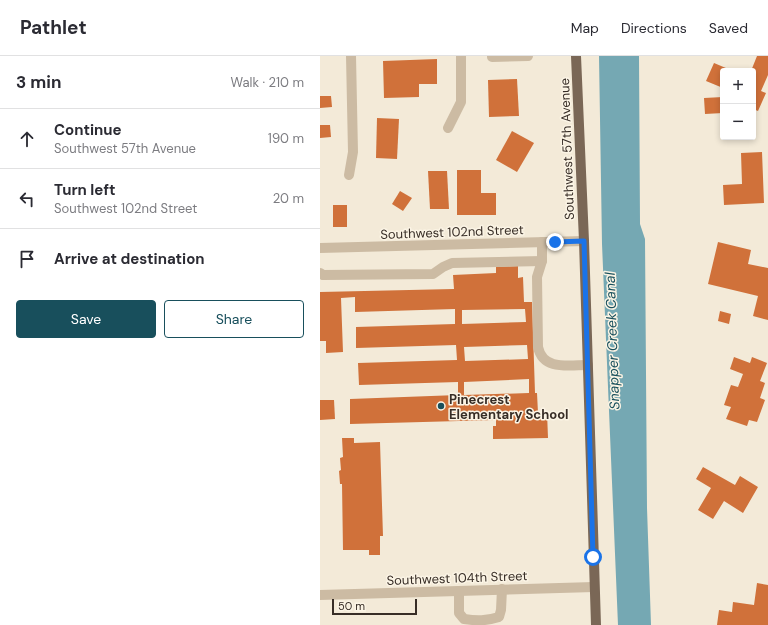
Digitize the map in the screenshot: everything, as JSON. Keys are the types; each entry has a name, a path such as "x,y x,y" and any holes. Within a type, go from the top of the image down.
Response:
{"main road":[{"name":"Southwest 57th Avenue","path":"576,56 584,241 596,625"}],"street":[{"path":"349,175 353,152 351,56"},
{"path":"448,128 461,102 461,56"},
{"path":"492,56 528,56"},
{"name":"Southwest 102nd Street","path":"320,248 584,241"},
{"path":"542,242 542,261 537,278 538,347 540,353 545,361 554,365 588,365"},
{"path":"490,244 490,262"},
{"path":"320,273 323,275 433,274 449,264 542,261"},
{"name":"Southwest 104th Street","path":"320,594 594,587"},
{"path":"459,590 459,613 464,619 476,621 498,617 501,610 502,589"}],"water":[{"name":"Snapper Creek Canal","path":"599,56 639,56 640,224 645,239 647,508 651,625 618,625 602,244"}],"building":[{"path":"757,56 768,56 768,75 761,91 766,93 758,111 756,110 756,68 752,68"},
{"path":"437,59 437,84 419,84 419,97 384,98 383,61"},
{"path":"714,63 726,68 720,68 720,87 706,81"},
{"path":"517,79 519,116 489,117 488,80"},
{"path":"320,96 331,96 332,107 320,108"},
{"path":"720,97 720,113 705,114 704,98"},
{"path":"377,118 399,119 397,159 376,158"},
{"path":"320,125 330,125 331,137 320,138"},
{"path":"512,131 534,143 517,172 496,160"},
{"path":"762,152 764,203 724,205 723,185 742,184 741,153"},
{"path":"457,170 481,170 481,193 496,193 496,215 457,215"},
{"path":"428,171 447,171 449,209 430,209"},
{"path":"400,191 412,198 403,211 392,204"},
{"path":"333,205 347,205 347,227 333,227"},
{"path":"718,242 751,250 748,264 768,268 768,320 753,316 758,296 708,284"},
{"path":"518,266 518,278 523,277 524,302 532,302 535,393 537,393 538,413 547,412 548,438 493,439 493,426 496,426 496,420 350,424 350,399 458,395 458,382 359,385 358,363 457,360 456,345 356,348 356,327 455,324 455,309 355,312 355,297 341,298 343,352 326,353 326,341 320,341 320,292 454,289 453,275 496,273 496,267","holes":["525,309 526,322 462,324 462,310","527,345 528,359 465,361 464,347","529,379 529,393 464,395 464,382"]},
{"path":"720,311 731,314 729,324 718,321"},
{"path":"734,357 750,363 752,357 767,363 760,381 765,383 760,398 765,400 757,422 749,420 747,426 726,419 731,407 724,405 731,385 738,387 743,374 730,369"},
{"path":"320,400 334,400 335,419 320,420"},
{"path":"342,438 354,438 354,443 380,442 383,536 380,536 380,555 369,555 369,550 343,550 342,484 340,484 339,471 341,470 340,458 343,457"},
{"path":"703,467 735,485 740,476 758,487 743,513 724,501 713,519 698,510 711,488 696,479"},
{"path":"757,583 768,585 768,625 717,625 719,610 732,612 733,602 754,605"}],"place":[{"name":"Pinecrest Elementary School","path":"441,406"}],"route":[{"path":"555,242 584,241 593,557"}]}
